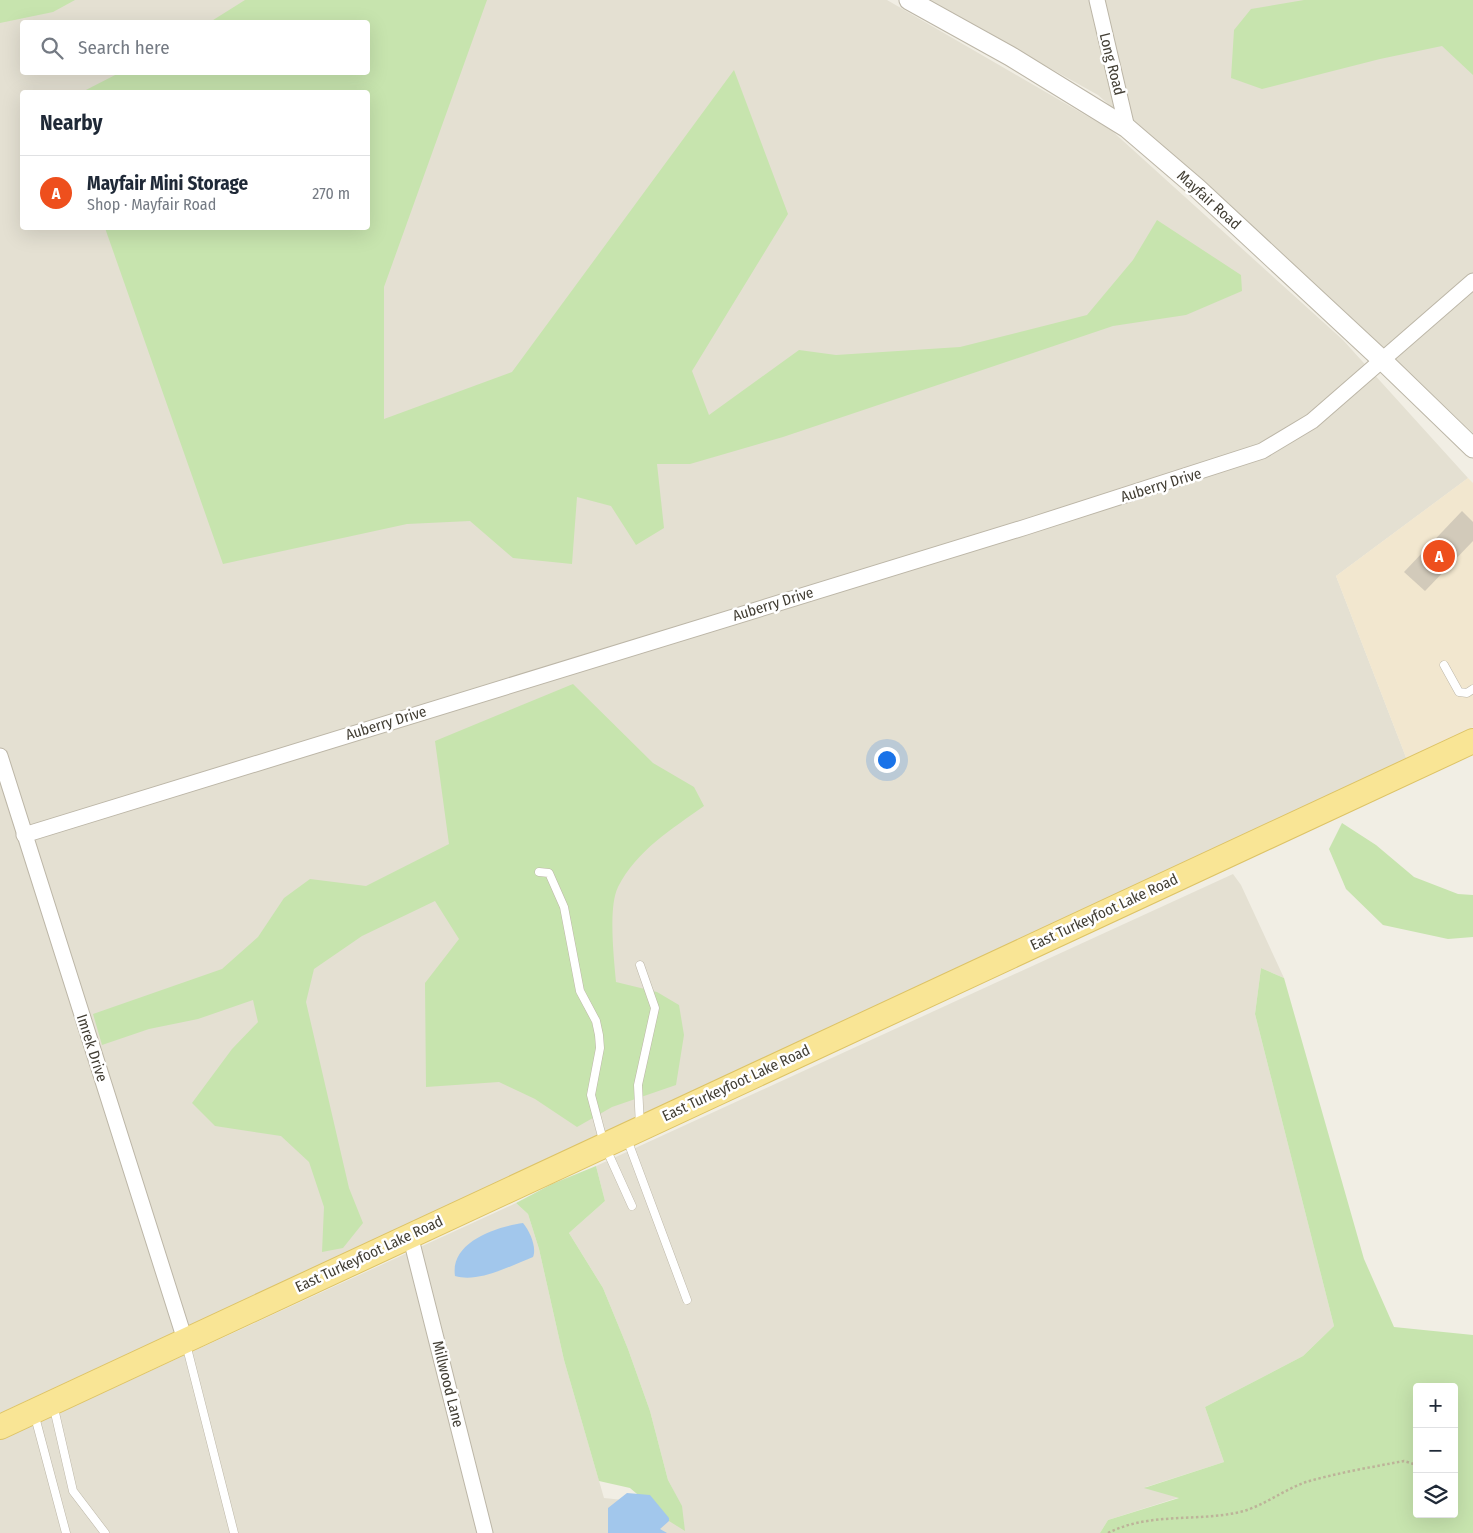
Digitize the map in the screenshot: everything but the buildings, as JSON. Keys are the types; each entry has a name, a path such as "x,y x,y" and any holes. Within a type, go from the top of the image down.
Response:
{"main road":[{"name":"East Turkeyfoot Lake Road","path":"0,1427 1473,740"}],"street":[{"name":"Mayfair Road","path":"909,0 1010,56 1127,128 1197,188 1381,359 1473,448"},
{"name":"Long Road","path":"1097,0 1127,128"},
{"name":"Auberry Drive","path":"24,835 1234,462 1267,449 1312,421 1381,359 1473,281"},
{"name":"Imrek Drive","path":"0,756 185,1340"},
{"name":"Millwood Lane","path":"410,1236 485,1533"}],"lane":[{"path":"1444,665 1459,692 1467,693 1473,689"},
{"path":"539,872 549,874 564,907 580,991 596,1021 600,1048 591,1095 623,1136 687,1300"},
{"path":"632,1206 623,1136 638,1085 655,1008 640,966"},
{"path":"185,1340 234,1533"},
{"path":"43,1407 66,1533"},
{"path":"43,1407 73,1491 105,1533"}],"path":[{"path":"1108,1533 1127,1524 1242,1511 1262,1504 1289,1489 1325,1478 1404,1461 1413,1464"}],"shaded area":[{"path":"0,0 887,0 1111,130 1343,340 1468,478 1336,576 1407,760 0,1413"},
{"path":"928,0 1473,0 1473,433 1367,333 1098,95"},
{"path":"1468,478 1473,483 1473,727 1407,760 1336,576"},
{"path":"1233,874 1241,885 1284,978 1261,968 1255,1014 1334,1326 1303,1356 1205,1407 1224,1462 1146,1487 1180,1497 1108,1520 1100,1533 0,1533 0,1440 516,1203 528,1214 539,1249 564,1360 604,1498 681,1506 668,1480 650,1411 628,1349 603,1288 569,1233 605,1201 596,1166"}],"green space":[{"path":"0,0 75,0 53,12 0,23"},
{"path":"245,0 487,0 384,287 384,419 512,372 734,70 788,214 692,371 709,415 799,350 836,355 960,347 1087,315 1133,260 1157,220 1241,275 1242,291 1186,315 1113,326 783,437 690,464 657,464 664,528 636,545 611,506 577,497 572,564 513,558 470,521 407,524 223,564 106,230 370,230 370,90 86,90 115,75 370,75 370,20 213,20"},
{"path":"1304,0 1473,0 1473,75 1442,46 1380,59 1262,89 1231,78 1234,30 1251,9"},
{"path":"573,684 653,763 694,787 704,806 656,841 635,862 618,887 613,907 612,933 616,982 657,992 679,1005 684,1035 676,1085 612,1107 577,1127 535,1099 499,1082 426,1087 425,983 459,939 435,901 362,936 314,969 306,1002 349,1188 363,1223 343,1248 322,1252 324,1207 309,1162 281,1136 215,1126 192,1103 232,1049 258,1022 253,1000 198,1019 149,1029 102,1045 93,1014 222,969 258,937 284,898 310,879 366,886 449,844 435,741"},
{"path":"1342,823 1376,845 1414,877 1458,894 1473,895 1473,937 1448,939 1383,925 1346,889 1329,849"},
{"path":"1261,968 1284,978 1364,1259 1394,1327 1473,1335 1473,1533 1100,1533 1108,1520 1179,1498 1144,1488 1224,1462 1205,1407 1303,1356 1334,1326 1255,1014"},
{"path":"596,1166 605,1201 569,1233 603,1288 628,1349 650,1411 668,1480 682,1506 685,1531 669,1521 630,1488 599,1481 564,1360 539,1249 528,1214 516,1203 552,1184"}],"water":[{"path":"523,1223 532,1240 533,1257 505,1269 484,1275 464,1278 455,1276 455,1264 467,1245 477,1238 500,1228"},
{"path":"627,1493 650,1495 669,1518 669,1521 660,1529 667,1533 608,1533 608,1508"}],"place":[{"name":"Mayfair Mini Storage","path":"1439,556"}]}
